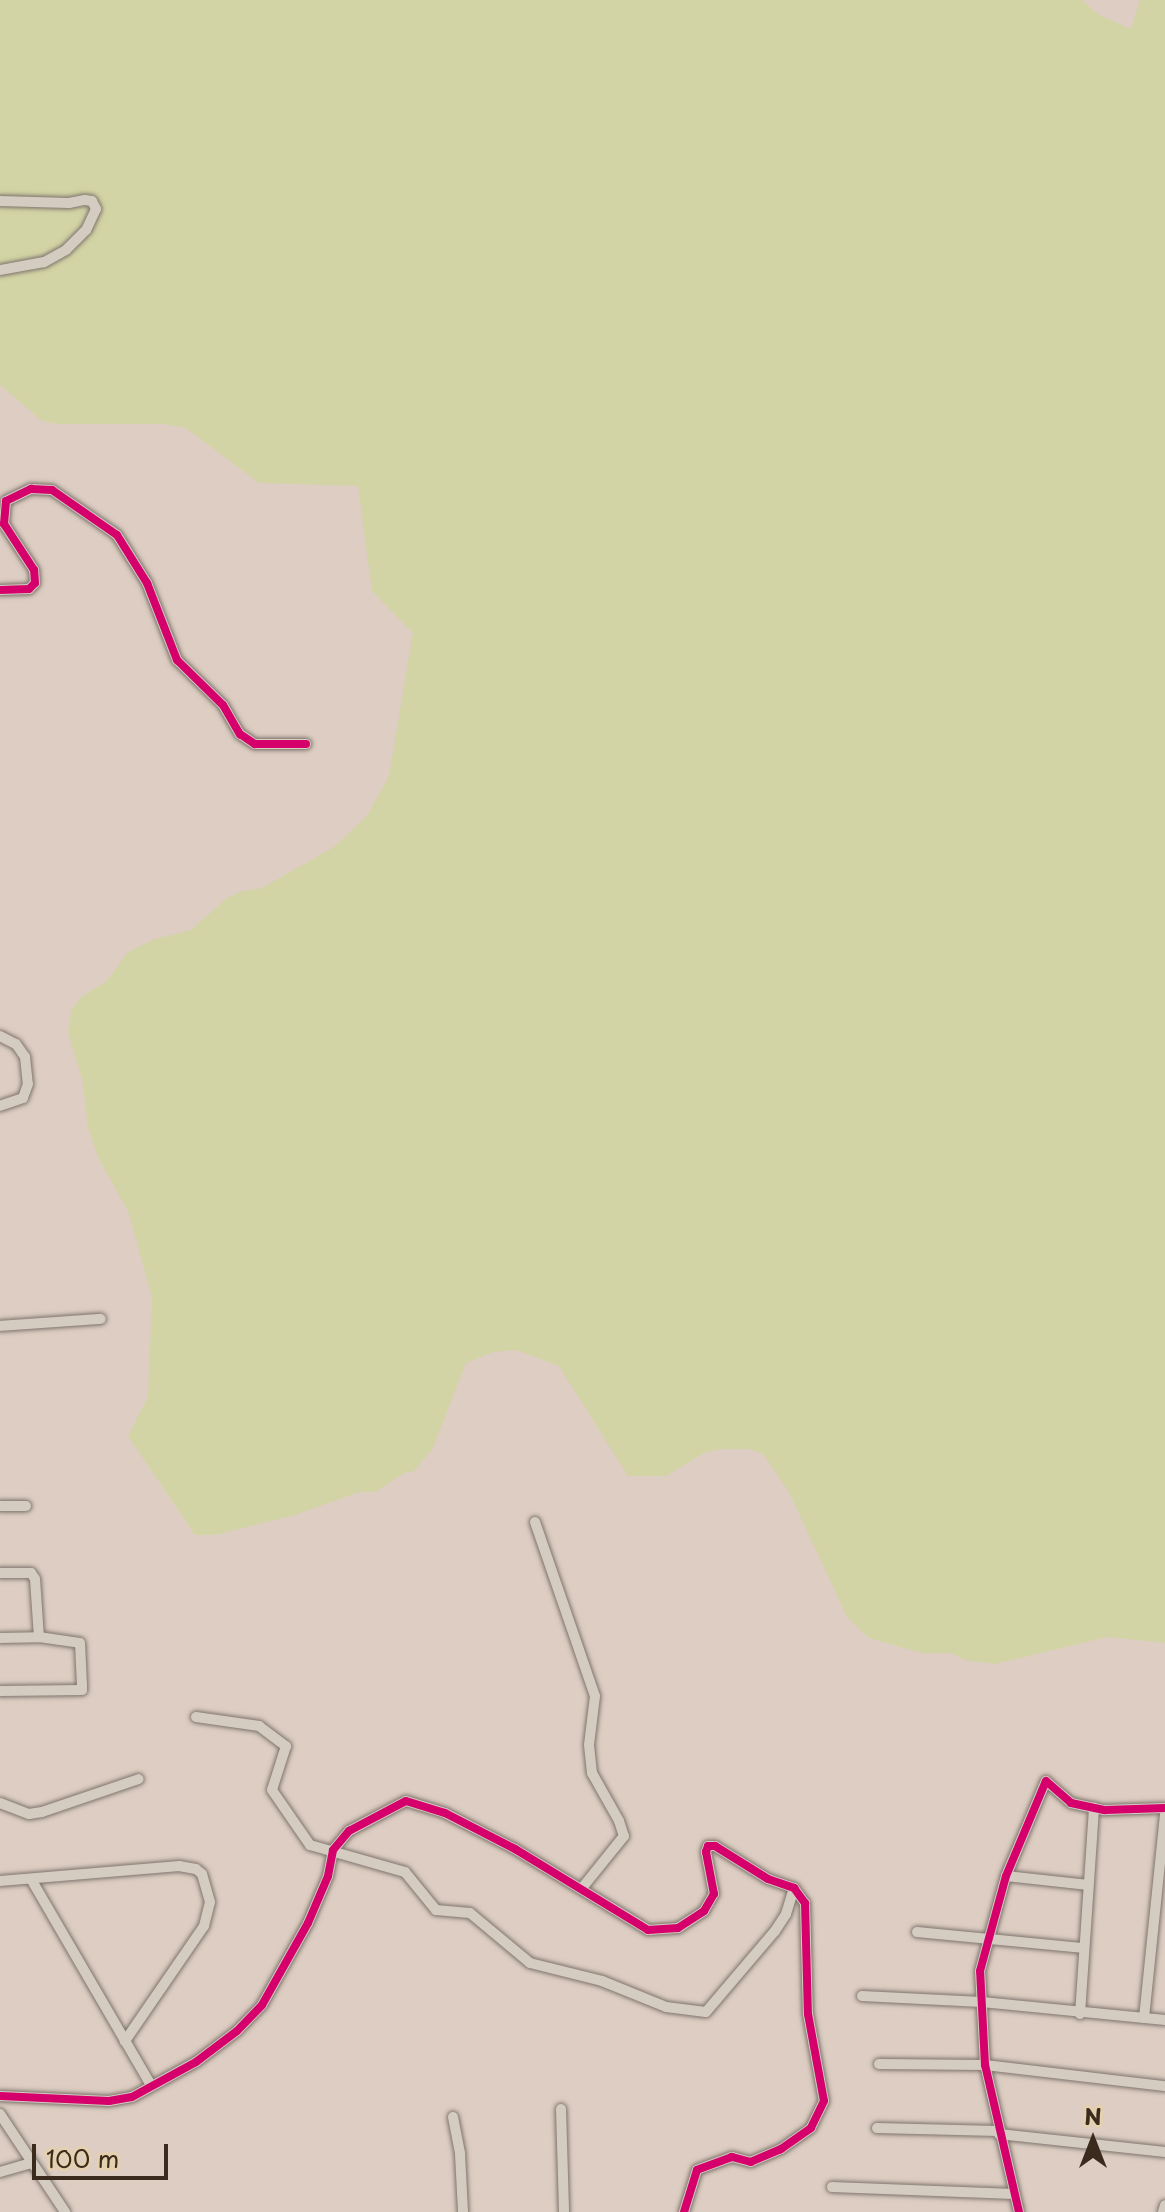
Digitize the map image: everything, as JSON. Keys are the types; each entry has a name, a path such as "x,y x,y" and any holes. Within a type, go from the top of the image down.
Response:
{"street":[{"path":"0,201 69,203 85,200 92,201 96,209 86,230 66,250 44,262 0,270"},
{"path":"0,590 29,589 35,583 34,570 4,524 6,501 31,489 52,490 117,535 147,583 177,660 223,705 240,734 255,744 306,744"},
{"path":"0,1036 16,1044 25,1057 28,1084 23,1098 0,1106"},
{"path":"0,1326 101,1319"},
{"path":"0,1506 26,1506"},
{"path":"535,1522 595,1696 589,1745 592,1773 624,1836 582,1888"},
{"path":"0,1573 31,1573 35,1579 39,1637"},
{"path":"0,1638 39,1637 80,1643 82,1690 0,1691"},
{"path":"196,1717 259,1726 286,1746 272,1790 310,1845 405,1872 436,1910 470,1913 530,1963 602,1981 666,2007 706,2012 775,1931 786,1914 794,1888"},
{"path":"0,1803 29,1814 42,1812 139,1779"},
{"path":"1019,2212 998,2133 985,2065 980,1971 986,1938 1006,1876 1046,1781 1071,1803 1165,1811 1144,2018"},
{"path":"0,2096 109,2101 132,2097 196,2062 237,2031 262,2005 308,1923 328,1876 333,1850 349,1831 406,1801 445,1813 515,1849 648,1930 678,1928 711,1903 714,1894 706,1852 708,1846 715,1846 768,1879 794,1888 805,1903 808,2014 820,2073 823,2110 811,2128 781,2149 751,2162 732,2157 697,2170 684,2212"},
{"path":"1080,2014 1094,1807"},
{"path":"0,1881 179,1866 196,1869 202,1874 210,1902 204,1926 125,2041"},
{"path":"1006,1876 1089,1885"},
{"path":"31,1879 151,2085"},
{"path":"917,1932 1084,1948"},
{"path":"862,1996 982,2002 1165,2020"},
{"path":"879,2064 985,2065 1165,2086"},
{"path":"561,2109 564,2212"},
{"path":"0,2114 65,2212"},
{"path":"453,2117 460,2154 463,2212"},
{"path":"877,2128 998,2133 1165,2152"},
{"path":"0,2172 31,2163"},
{"path":"832,2187 1014,2194"},
{"path":"1163,2212 1165,2205"}],"green space":[{"path":"0,0 1082,0 1099,15 1131,29 1140,0 1165,0 1165,1643 1107,1637 995,1664 965,1660 951,1653 921,1653 869,1638 847,1617 789,1492 763,1454 749,1449 719,1449 704,1453 666,1476 628,1476 559,1366 516,1350 493,1352 466,1363 433,1448 413,1472 406,1472 375,1492 359,1492 295,1515 215,1535 195,1535 128,1436 148,1397 152,1297 128,1211 98,1157 88,1128 83,1083 68,1032 72,1009 81,997 107,981 128,952 155,939 191,930 226,899 239,892 262,888 334,847 367,816 389,776 413,633 372,591 358,486 259,483 186,428 163,424 56,424 41,420 0,385"}],"cycle path":[{"path":"0,590 29,589 35,583 34,570 4,524 6,501 31,489 52,490 117,535 147,583 177,660 223,705 240,734 255,744 306,744"},
{"path":"1019,2212 985,2065 980,1971 1006,1876 1046,1781 1071,1803 1105,1810 1165,1808"},
{"path":"0,2096 109,2101 132,2097 196,2062 237,2031 262,2005 308,1923 328,1876 333,1850 349,1831 406,1801 445,1813 515,1849 648,1930 678,1928 704,1911 714,1894 706,1852 708,1846 715,1846 768,1879 794,1888 805,1903 808,2014 824,2101 811,2128 781,2149 751,2162 732,2157 697,2170 684,2212"}]}
